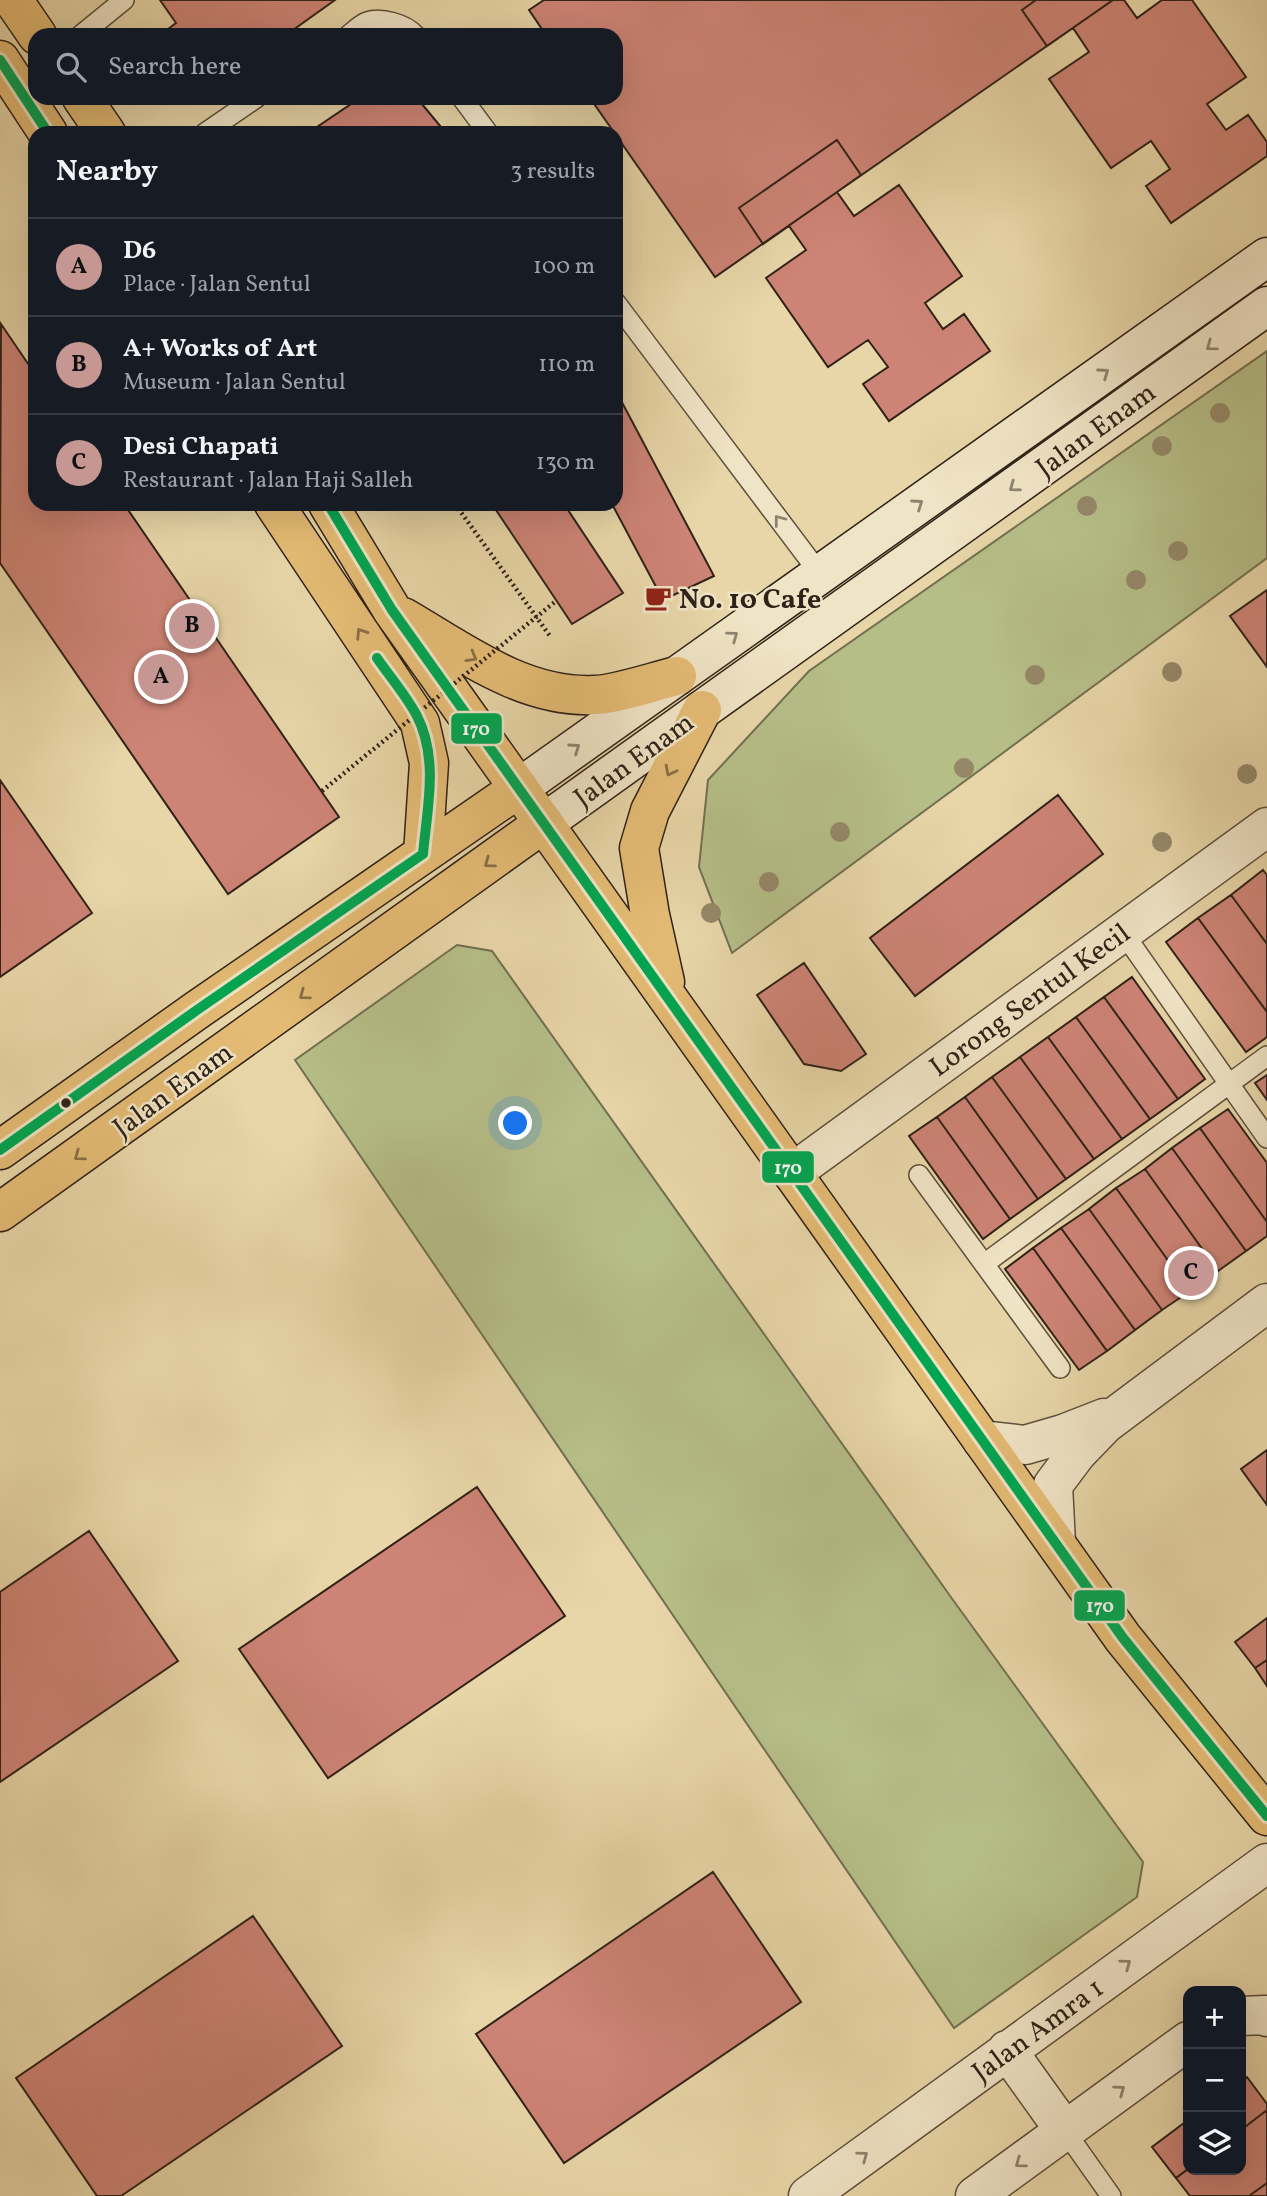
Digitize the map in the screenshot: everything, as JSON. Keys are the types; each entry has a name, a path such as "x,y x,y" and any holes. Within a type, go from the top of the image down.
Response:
{"main road":[{"path":"13,0 32,28"},
{"path":"0,60 28,103"},
{"path":"30,105 43,126"},
{"path":"87,105 101,126"},
{"path":"279,511 420,723 429,763 423,854"},
{"path":"332,511 392,610 1123,1638 1267,1816"},
{"path":"392,610 499,672 538,690 594,695 677,676"},
{"path":"669,999 650,915 639,848 650,811 702,710"},
{"name":"Jalan Enam","path":"0,1150 197,1010 519,788"},
{"name":"Jalan Enam","path":"0,1212 544,823"}],"street":[{"name":"Jalan Enam","path":"519,788 1267,257"},
{"name":"Jalan Enam","path":"544,823 1267,306"},
{"name":"Lorong Sentul Kecil","path":"792,1173 1267,827"},
{"path":"1056,1544 1053,1485 1077,1453 1105,1424 1267,1303"},
{"path":"982,1440 1024,1445 1063,1434 1136,1401"},
{"name":"Jalan Amra 1","path":"808,2196 1267,1863"},
{"path":"1246,2016 1267,2017"},
{"path":"975,2196 1183,2045"},
{"path":"1007,2050 1065,2131"}],"lane":[{"path":"90,28 124,0"},
{"path":"359,28 368,22 390,22 405,28"},
{"path":"215,126 247,105"},
{"path":"467,105 483,126"},
{"path":"623,312 820,574"},
{"path":"1122,931 1267,1138"},
{"path":"984,1264 1267,1056"},
{"path":"919,1175 1060,1367"},
{"path":"1065,2131 1111,2196"}],"path":[{"path":"460,511 550,636"},
{"path":"322,792 556,601"}],"green space":[{"path":"1267,351 1267,558 732,953 699,867 708,780 809,671"},
{"path":"457,945 492,951 953,1600 1143,1862 1137,1897 954,2028 295,1060"}],"building":[{"path":"160,0 335,0 296,28 169,28 176,23"},
{"path":"544,0 1113,0 715,277 623,145 623,126 610,126 595,105 623,105 623,28 541,28 529,10"},
{"path":"1036,0 1124,0 1137,18 1162,0 1192,0 1246,77 1207,104 1226,130 1248,115 1267,142 1267,156 1171,223 1146,186 1170,169 1151,141 1111,168 1049,79 1089,52 1073,28 1047,46 1022,10"},
{"path":"350,105 423,105 440,126 318,126"},
{"path":"837,140 861,175 837,192 854,216 899,185 962,276 925,303 943,329 964,314 990,351 889,421 863,384 888,367 868,340 828,367 766,278 806,250 789,226 763,244 739,208"},
{"path":"1,324 28,364 28,511 129,511 339,817 228,894 0,563"},
{"path":"623,404 714,576 663,600 616,511 623,511"},
{"path":"497,511 569,511 623,593 572,624"},
{"path":"1267,590 1267,667 1230,616"},
{"path":"0,780 92,913 0,977"},
{"path":"1058,795 1103,854 915,996 870,938"},
{"path":"1263,870 1267,875 1267,944 1231,895"},
{"path":"1231,895 1267,944 1267,1012 1198,918"},
{"path":"1198,918 1267,1012 1267,1037 1246,1052 1166,942"},
{"path":"804,963 866,1054 841,1071 804,1064 757,995"},
{"path":"1132,977 1205,1079 1178,1099 1104,997"},
{"path":"1104,997 1178,1099 1150,1119 1076,1017"},
{"path":"1076,1017 1150,1119 1122,1139 1048,1037"},
{"path":"1048,1037 1122,1139 1094,1159 1020,1057"},
{"path":"1020,1057 1094,1159 1066,1179 992,1077"},
{"path":"1267,1075 1267,1100 1255,1083"},
{"path":"992,1077 1066,1179 1038,1199 965,1097"},
{"path":"965,1097 1038,1199 1010,1219 937,1117"},
{"path":"1228,1109 1267,1163 1267,1222 1200,1128"},
{"path":"937,1117 1010,1219 983,1239 909,1136"},
{"path":"1200,1128 1267,1222 1267,1236 1246,1251 1172,1148"},
{"path":"1172,1148 1246,1251 1218,1271 1145,1169"},
{"path":"1145,1169 1218,1271 1190,1291 1116,1188"},
{"path":"1116,1188 1190,1291 1162,1310 1089,1209"},
{"path":"1089,1209 1162,1310 1135,1330 1061,1228"},
{"path":"1061,1228 1135,1330 1107,1351 1033,1248"},
{"path":"1033,1248 1107,1351 1079,1370 1005,1269"},
{"path":"1267,1450 1267,1505 1241,1469"},
{"path":"477,1487 565,1616 328,1778 239,1649"},
{"path":"89,1531 178,1661 0,1782 0,1592"},
{"path":"1267,1618 1267,1660 1255,1668 1235,1642"},
{"path":"1267,1660 1267,1686 1255,1668"},
{"path":"713,1872 801,2002 564,2163 476,2034"},
{"path":"253,1916 342,2046 121,2196 97,2196 16,2078"},
{"path":"1246,2078 1267,2104 1267,2110 1246,2126 1246,2112"},
{"path":"1267,2110 1267,2183 1249,2196 1190,2196 1176,2178 1183,2173 1183,2175 1246,2175 1246,2126"},
{"path":"1183,2124 1183,2173 1176,2178 1152,2147"},
{"path":"1267,2183 1267,2196 1249,2196"}],"transit line":[{"name":"170","path":"0,60 28,103"},
{"name":"170","path":"30,105 43,126"},
{"name":"170","path":"332,511 392,610 1123,1638 1267,1816"},
{"name":"170","path":"0,1150 423,854 430,784 428,749 417,716 377,658"}],"place":[{"name":"No. 10 Cafe","path":"658,598"},
{"name":"A+ Works of Art","path":"192,626"},
{"name":"D6","path":"161,677"},
{"name":"Desi Chapati","path":"1191,1273"}]}
